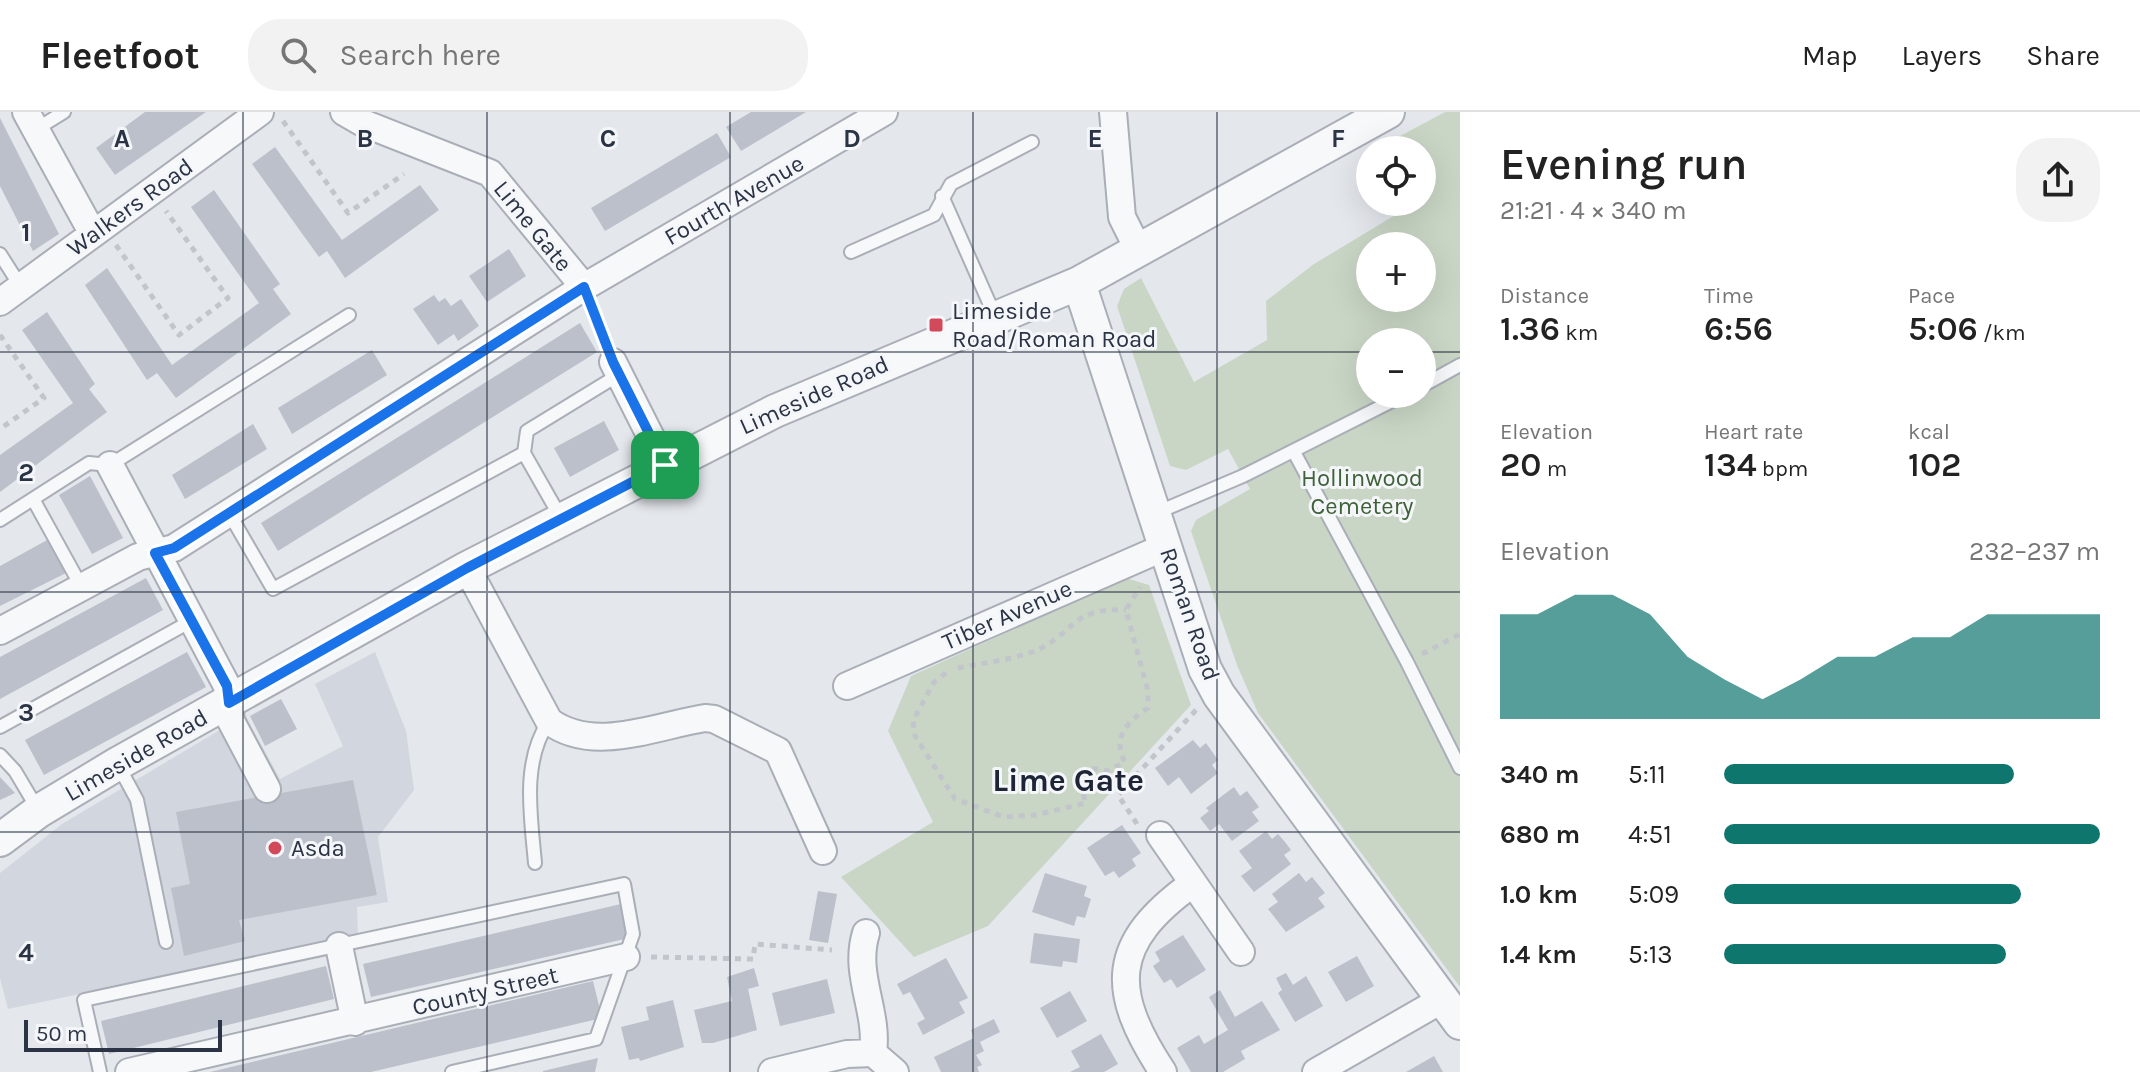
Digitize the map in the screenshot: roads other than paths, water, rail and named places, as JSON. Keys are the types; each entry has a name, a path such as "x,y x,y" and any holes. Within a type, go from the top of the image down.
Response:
{"street":[{"name":"Lime Gate","path":"344,112 363,123 490,173 584,287"},
{"name":"Fourth Avenue","path":"0,631 138,557 174,548 584,287 884,112"},
{"path":"1113,112 1122,217 1139,251"},
{"name":"Limeside Road","path":"0,840 39,811 117,764 467,568 775,411 1079,283 1388,112"},
{"name":"Walkers Road","path":"10,295 102,237 270,114"},
{"path":"30,121 102,237"},
{"name":"Roman Road","path":"1079,283 1205,669 1219,695 1451,1011"},
{"path":"616,368 665,465"},
{"path":"110,465 227,686 231,721 267,789"},
{"name":"Tiber Avenue","path":"847,686 1167,546"},
{"path":"467,568 549,721 566,734 588,738 714,719 778,751 823,851"},
{"path":"1152,835 1241,952"},
{"path":"1163,1072 1130,1017 1125,991 1127,968 1136,940 1151,916 1192,884"},
{"path":"866,933 860,955 876,1029 873,1053"},
{"path":"339,946 355,1022"},
{"name":"County Street","path":"129,1072 626,957"},
{"path":"1316,1072 1451,1011"},
{"path":"772,1072 847,1054 873,1053 895,1072"}],"lane":[{"path":"30,121 64,112"},
{"path":"851,252 934,215 951,184 1032,142"},
{"path":"942,196 995,316"},
{"path":"0,254 10,295"},
{"path":"0,520 89,463 110,465 349,315"},
{"path":"1436,378 1460,365"},
{"path":"562,520 524,453 527,431 616,368"},
{"path":"1156,513 1294,452 1379,408"},
{"path":"1294,452 1460,768"},
{"path":"229,513 273,589 524,453"},
{"path":"33,499 81,586"},
{"path":"0,727 193,620"},
{"path":"535,863 529,801 531,773 542,732 549,721"},
{"path":"0,755 15,771 39,811"},
{"path":"117,764 137,800 166,942"},
{"path":"100,1072 84,1000 624,884 633,934 596,1039 452,1072"}],"place":[{"name":"Limeside Road/Roman Road","path":"936,325"},
{"name":"Asda","path":"275,848"}],"district":[{"name":"Lime Gate","path":"1068,780"}],"park label":[{"name":"Hollinwood Cemetery","path":"1362,492"}]}
